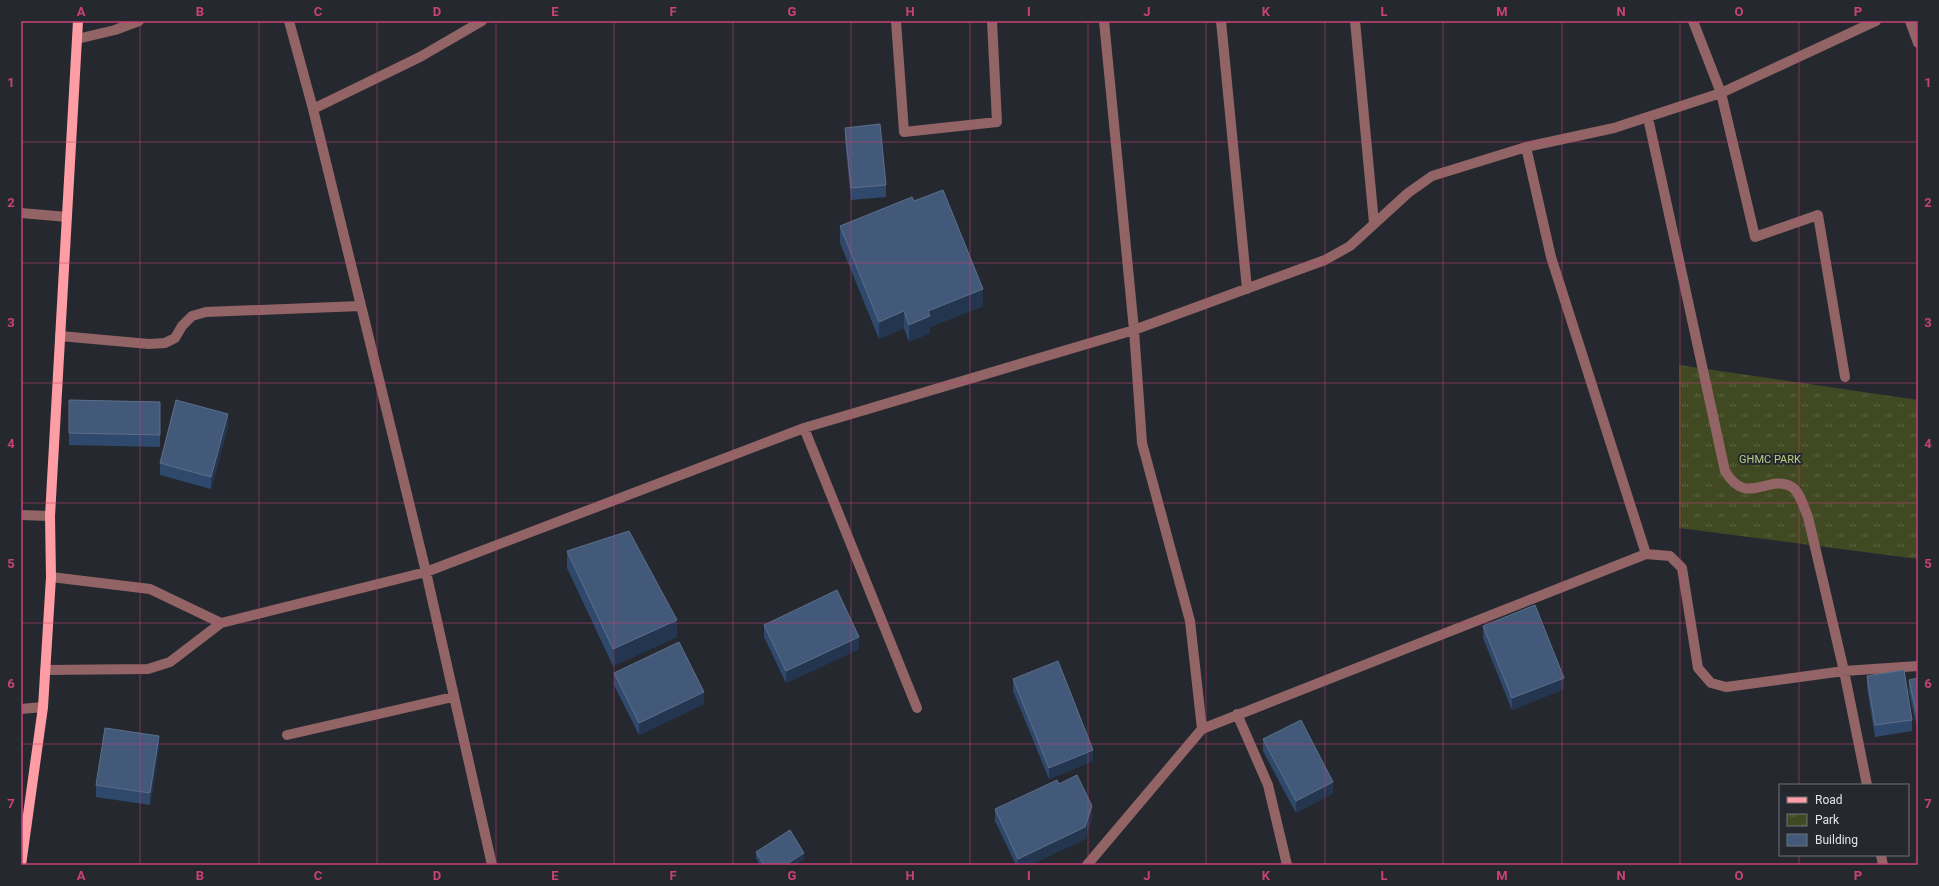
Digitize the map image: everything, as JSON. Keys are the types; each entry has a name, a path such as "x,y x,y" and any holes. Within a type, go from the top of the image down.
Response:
{"main road":[{"path":"21,865 43,707 51,577 50,516 78,21"}],"street":[{"path":"77,39 115,30 139,21"},
{"path":"289,21 313,109 426,572 492,865"},
{"path":"313,109 420,57 482,21"},
{"path":"896,21 904,132 997,122 992,21"},
{"path":"1104,21 1134,330 1142,443 1190,621 1202,729"},
{"path":"1220,21 1247,289"},
{"path":"1355,21 1374,223"},
{"path":"1693,21 1721,94 1755,237 1818,215 1845,377"},
{"path":"45,670 148,669 170,662 221,623 426,572 804,428 1134,330 1325,260 1350,246 1408,193 1432,176 1526,147 1614,128 1721,94 1876,21"},
{"path":"1910,21 1918,43"},
{"path":"1648,118 1725,471 1732,483 1748,489 1780,483 1792,487 1802,501 1808,517 1844,671 1867,784"},
{"path":"1526,147 1551,257 1646,554"},
{"path":"21,213 67,217"},
{"path":"60,336 149,344 165,343 175,338 182,326 192,316 206,312 361,306"},
{"path":"804,428 917,708"},
{"path":"21,516 50,516"},
{"path":"1087,865 1202,729 1646,554 1670,556 1682,568 1698,668 1711,683 1726,687 1844,671 1918,666"},
{"path":"51,577 150,589 221,623"},
{"path":"287,735 454,697"},
{"path":"21,709 43,707"},
{"path":"1237,714 1268,785 1287,865"}],"green space":[{"name":"GHMC PARK","path":"1679,365 1918,400 1918,559 1679,528"}],"building":[{"path":"880,124 886,185 851,188 845,128"},
{"path":"943,190 983,289 928,311 930,316 909,325 904,311 879,322 840,226 912,197 914,201"},
{"path":"69,400 160,402 160,435 69,433"},
{"path":"176,400 228,414 211,477 160,463"},
{"path":"629,531 677,620 613,649 567,551"},
{"path":"837,590 859,637 786,671 764,625"},
{"path":"1535,605 1564,678 1512,698 1483,626"},
{"path":"679,642 704,692 639,723 614,673"},
{"path":"1058,661 1093,750 1049,768 1013,679"},
{"path":"1904,670 1912,720 1875,725 1867,676"},
{"path":"1918,678 1918,716 1917,716 1909,680"},
{"path":"1301,720 1333,782 1296,801 1263,739"},
{"path":"105,728 159,736 150,793 96,785"},
{"path":"1077,775 1092,806 1085,827 1018,859 995,809 1057,780 1059,784"},
{"path":"790,830 804,853 785,865 764,865 756,852"}]}
